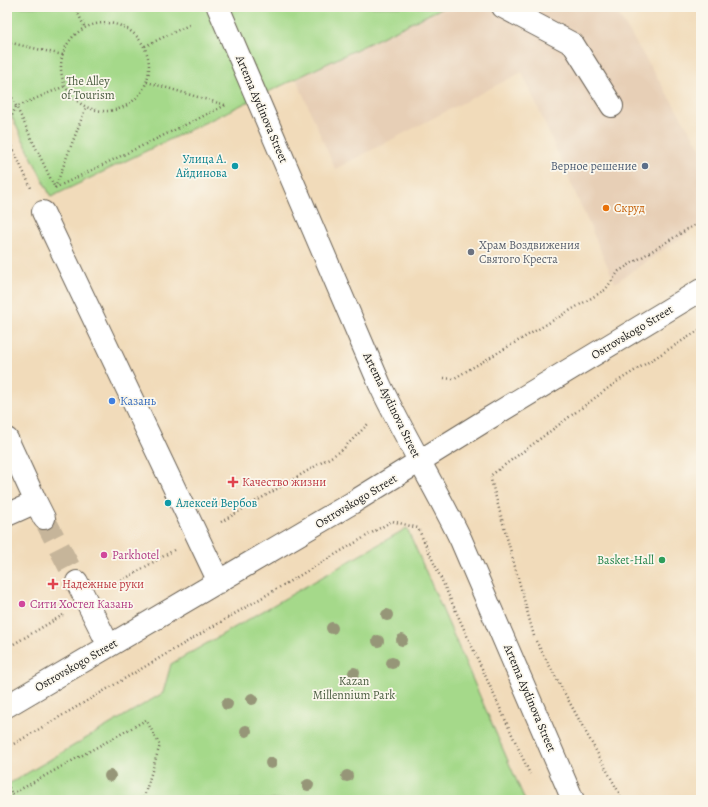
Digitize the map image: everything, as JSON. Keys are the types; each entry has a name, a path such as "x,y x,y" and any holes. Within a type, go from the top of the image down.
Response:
{"street":[{"name":"Artema Aydinova Street","path":"218,7 380,385 461,540 573,800"},
{"path":"502,7 573,44 612,106"},
{"path":"43,212 219,582"},
{"name":"Ostrovskogo Street","path":"7,706 352,504 486,420 701,290"},
{"path":"7,439 40,510 7,515"},
{"path":"77,582 109,646"}],"path":[{"path":"7,10 13,7"},
{"path":"74,7 85,28"},
{"path":"96,24 118,24 134,33 145,46 149,58 150,70 147,82 140,95 129,105 115,111 100,111 86,107 70,94 65,86 62,76 63,54 75,35 85,28 96,24"},
{"path":"145,46 189,25"},
{"path":"7,42 63,54"},
{"path":"55,188 226,105 147,82"},
{"path":"7,126 16,107 65,86"},
{"path":"7,87 55,188"},
{"path":"55,188 86,107"},
{"path":"7,136 43,212"},
{"path":"444,378 453,379 605,290 619,271 701,221"},
{"path":"623,800 534,637 490,476 615,383 701,329"},
{"path":"7,748 392,521 418,528 532,778"},
{"path":"12,794 146,720 160,745 144,800"},
{"path":"7,784 15,800"}],"shaded area":[{"path":"444,7 614,7 701,149 701,224 615,283 522,72 335,169 296,78"}],"green space":[{"name":"The Alley of Tourism","path":"7,7 444,7 51,197 7,107"},
{"name":"Kazan Millennium Park","path":"407,528 525,800 7,800 7,785 163,693 171,664"}],"tunnel":[{"path":"44,518 77,582"}],"place":[{"name":"Улица А. Айдинова","path":"235,166"},
{"name":"Верное решение","path":"645,166"},
{"name":"Скруд","path":"606,208"},
{"name":"Храм Воздвижения Святого Креста","path":"471,252"},
{"name":"Казань","path":"112,401"},
{"name":"Качество жизни","path":"233,482"},
{"name":"Алексей Вербов","path":"168,503"},
{"name":"Parkhotel","path":"104,555"},
{"name":"Basket-Hall","path":"662,560"},
{"name":"Надежные руки","path":"53,584"},
{"name":"Сити Хостел Казань","path":"22,604"}]}
